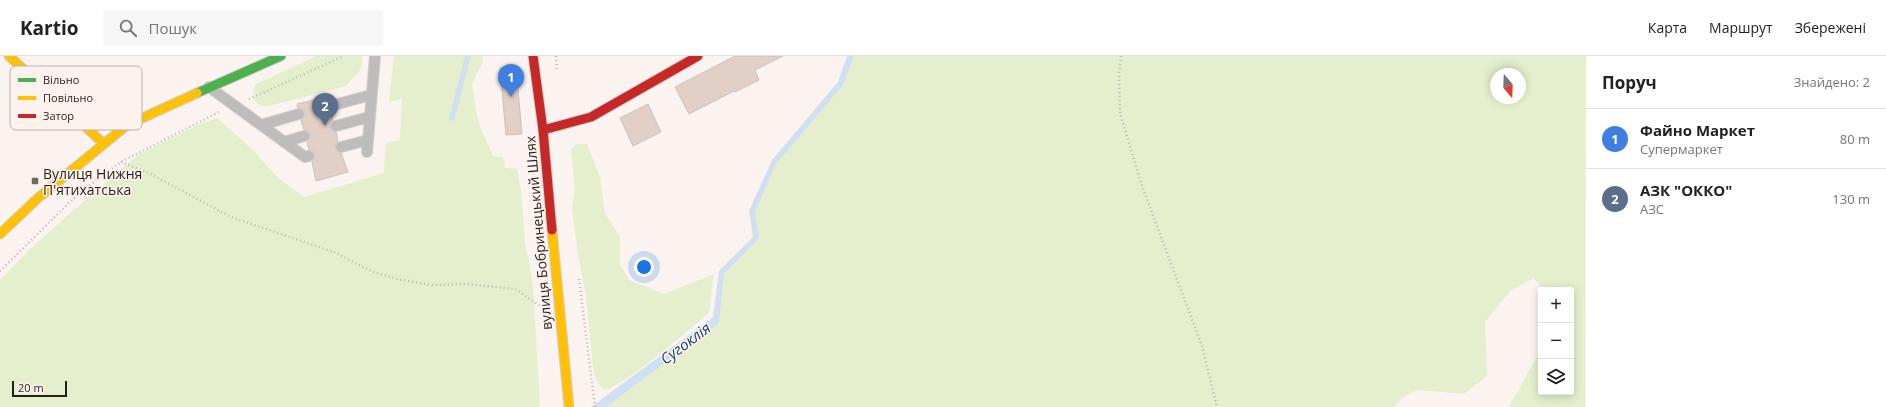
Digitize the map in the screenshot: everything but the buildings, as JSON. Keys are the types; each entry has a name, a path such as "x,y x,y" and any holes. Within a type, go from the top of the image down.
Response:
{"street":[{"path":"9,56 20,66"},
{"path":"142,118 281,56"},
{"name":"вулиця Бобринецький Шлях","path":"533,56 543,130 569,407"},
{"path":"543,130 591,117 698,56"},
{"path":"89,130 103,143"},
{"path":"0,234 38,198 120,130"}],"lane":[{"path":"367,152 375,56"},
{"path":"209,87 284,142 306,157 309,156"},
{"path":"330,106 371,95"},
{"path":"261,125 299,114"},
{"path":"336,126 369,117"},
{"path":"284,142 304,136"},
{"path":"341,147 368,140"}],"path":[{"path":"1121,56 1119,74 1120,113 1142,186 1202,346 1217,407"},
{"path":"0,271 79,193 121,162 149,173 230,217 334,252 371,271 397,279 432,285 466,284 515,290 560,319"},
{"path":"590,368 595,407"}],"green space":[{"path":"316,56 362,56 362,64 359,72 346,86 269,106 261,106 255,101 253,90 256,84"},
{"path":"394,56 482,56 483,62 472,85 478,121 493,156 503,157 505,168 517,169 521,190 525,242 533,285 540,407 0,407 0,280 29,250 77,207 138,155 198,125 217,118 253,150 278,178 304,197 384,173 386,143 400,140 402,99 389,102"},
{"path":"854,56 1586,56 1585,407 1509,407 1538,354 1538,395 1574,395 1574,287 1541,287 1534,278 1511,290 1485,322 1487,376 1464,394 1417,390 1402,398 1394,407 606,407 719,323 724,274 759,238 755,212 776,163 843,85"},
{"path":"577,144 587,144 600,177 605,214 620,236 620,265 629,280 664,294 714,274 709,313 642,368 614,386 604,390 596,380 593,368 586,296 578,255 572,209 575,188 571,149"}],"water":[{"name":"Сугоклія","path":"847,56 854,56 843,85 776,164 755,212 759,238 724,274 719,323 606,407 591,407 713,317 719,271 753,237 749,211 772,160 838,82"}],"waterway":[{"path":"452,118 468,56"}],"traffic: fast":[{"path":"197,93 281,56"}],"traffic: slow":[{"path":"9,56 20,66"},
{"path":"142,118 197,93"},
{"path":"89,130 103,143"},
{"path":"0,234 38,198 121,130"},
{"path":"552,230 569,407"}],"traffic: jam":[{"path":"533,56 543,130 552,230"},
{"path":"543,130 591,117 698,56"}],"place":[{"name":"Файно Маркет","path":"511,97"},
{"name":"АЗК \"ОККО\"","path":"325,126"},
{"name":"Вулиця Нижня П'ятихатська","path":"35,181"}]}
